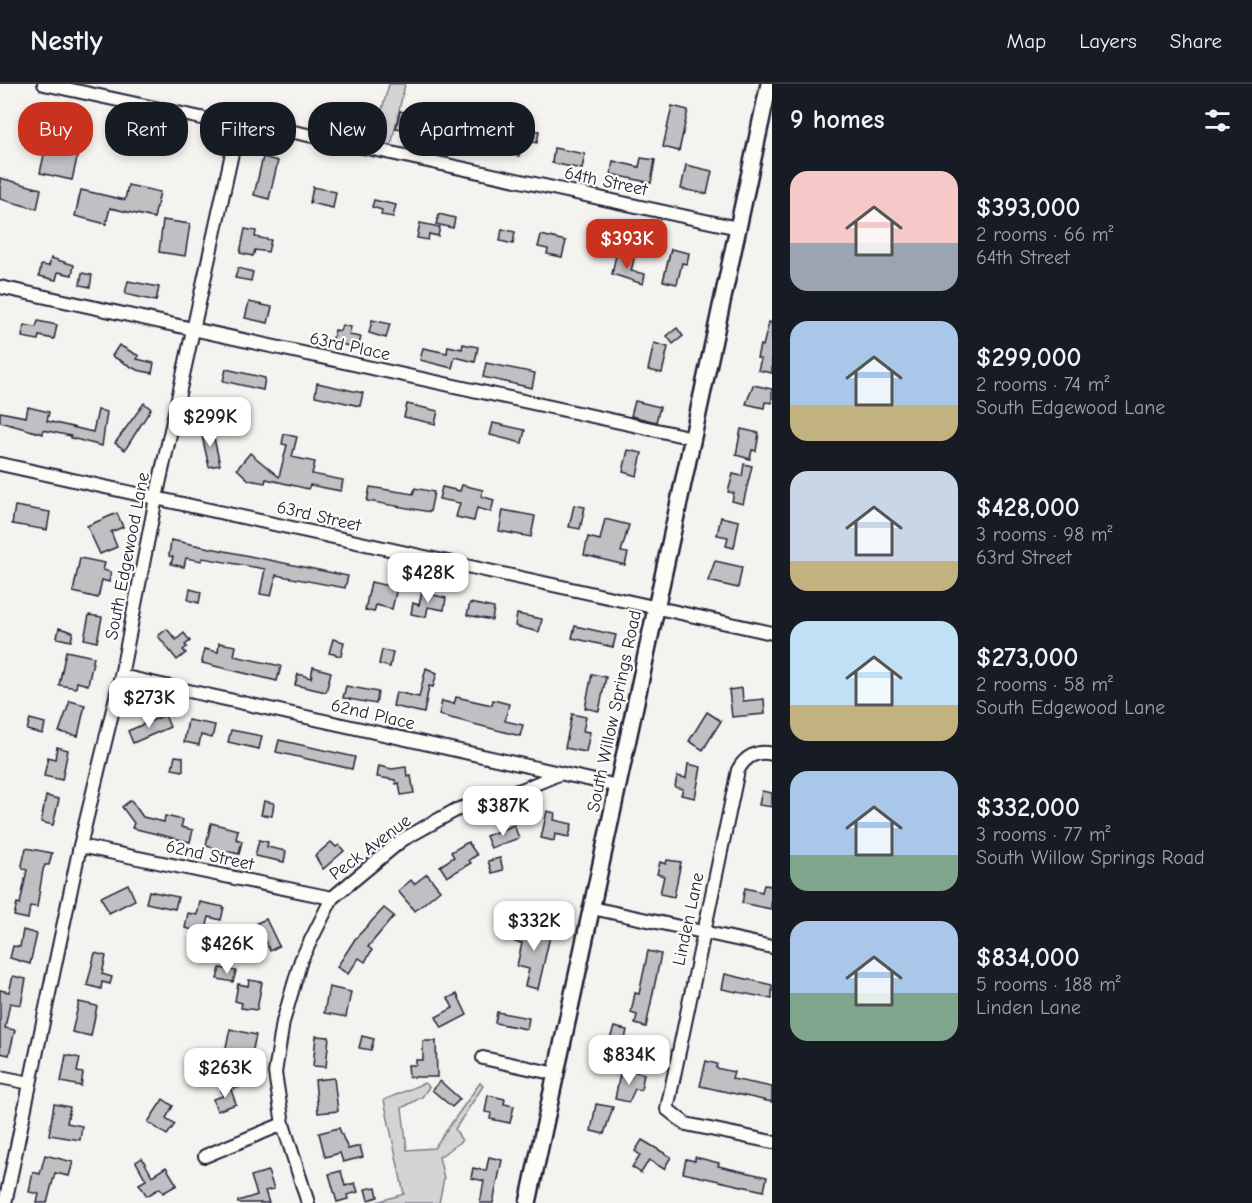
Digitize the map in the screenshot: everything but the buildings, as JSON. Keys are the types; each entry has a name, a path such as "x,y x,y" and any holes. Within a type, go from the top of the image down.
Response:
{"street":[{"name":"64th Street","path":"44,84 200,118"},
{"name":"South Willow Springs Road","path":"528,1203 769,84"},
{"name":"64th Street","path":"296,132 738,228"},
{"name":"South Edgewood Lane","path":"5,1203 80,846 121,676 156,498 231,156"},
{"name":"63rd Place","path":"0,287 693,438"},
{"name":"63rd Street","path":"0,464 772,633"},
{"name":"62nd Place","path":"121,676 618,786"},
{"name":"Linden Lane","path":"768,753 749,756 738,770 667,1109 686,1124 772,1142"},
{"name":"Peck Avenue","path":"308,1203 283,1124 275,1073 283,1022 301,960 332,898 373,867 402,840 456,810 521,790 559,774"},
{"name":"62nd Street","path":"80,846 332,898"},
{"path":"592,908 772,947"},
{"path":"483,1058 556,1074"},
{"path":"0,1077 30,1083"},
{"path":"205,1156 283,1124"}],"shaded area":[{"path":"389,84 405,84 401,102 399,102 391,146 387,145 387,102 384,102"},
{"path":"424,1083 429,1087 422,1097 402,1108 407,1150 434,1148 480,1083 483,1086 455,1129 462,1141 439,1157 444,1178 439,1203 373,1203 404,1194 384,1100"}]}
